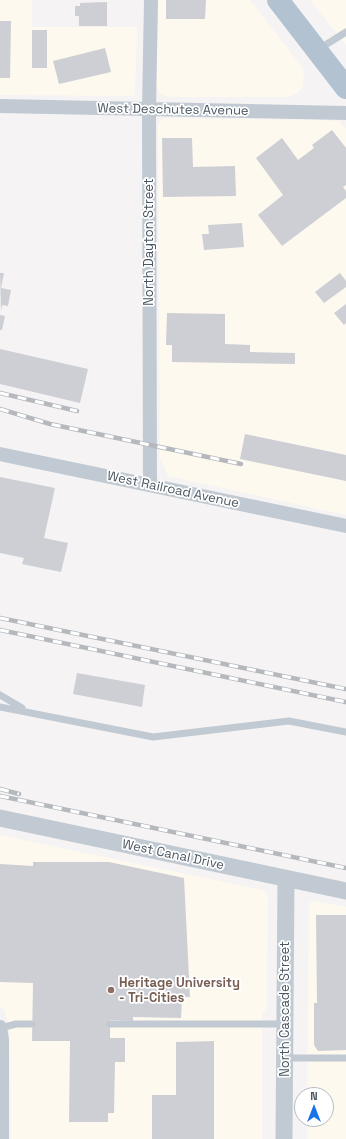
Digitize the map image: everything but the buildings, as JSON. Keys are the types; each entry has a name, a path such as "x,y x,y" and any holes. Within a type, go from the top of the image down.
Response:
{"main road":[{"path":"278,0 346,88"}],"street":[{"name":"North Dayton Street","path":"150,485 149,109 151,0"},
{"name":"West Deschutes Avenue","path":"0,106 346,113"},
{"name":"West Railroad Avenue","path":"0,454 346,526"},
{"name":"West Canal Drive","path":"0,818 346,891"},
{"name":"North Cascade Street","path":"284,1139 286,879"},
{"path":"0,1027 2,1040 2,1139"}],"lane":[{"path":"317,51 346,32"},
{"path":"0,695 26,711"},
{"path":"0,707 153,737 289,721 346,732"},
{"path":"0,1027 16,1024 32,1024"},
{"path":"110,1024 285,1024"},
{"path":"285,1058 346,1058"}],"shaded area":[{"path":"0,0 32,0 32,27 137,27 135,96 0,95"},
{"path":"158,0 250,0 302,67 304,77 303,87 298,93 288,97 169,97 160,94 156,85"},
{"path":"310,0 346,0 346,45"},
{"path":"165,118 323,120 339,121 346,129 346,515 168,476 160,458 158,123"},
{"path":"0,835 266,892 268,896 267,1007 262,1015 262,1139 11,1139 10,1031 5,1012 0,1006"},
{"path":"315,901 346,907 346,1139 307,1139 307,1127 334,1127 334,1087 307,1087 310,902"}],"railway":[{"path":"0,393 77,411"},
{"path":"0,409 50,424 241,464"},
{"path":"0,618 346,689"},
{"path":"0,630 346,702"},
{"path":"0,789 19,794"},
{"path":"0,796 346,868"}],"place":[{"name":"Heritage University - Tri-Cities","path":"111,990"}]}
